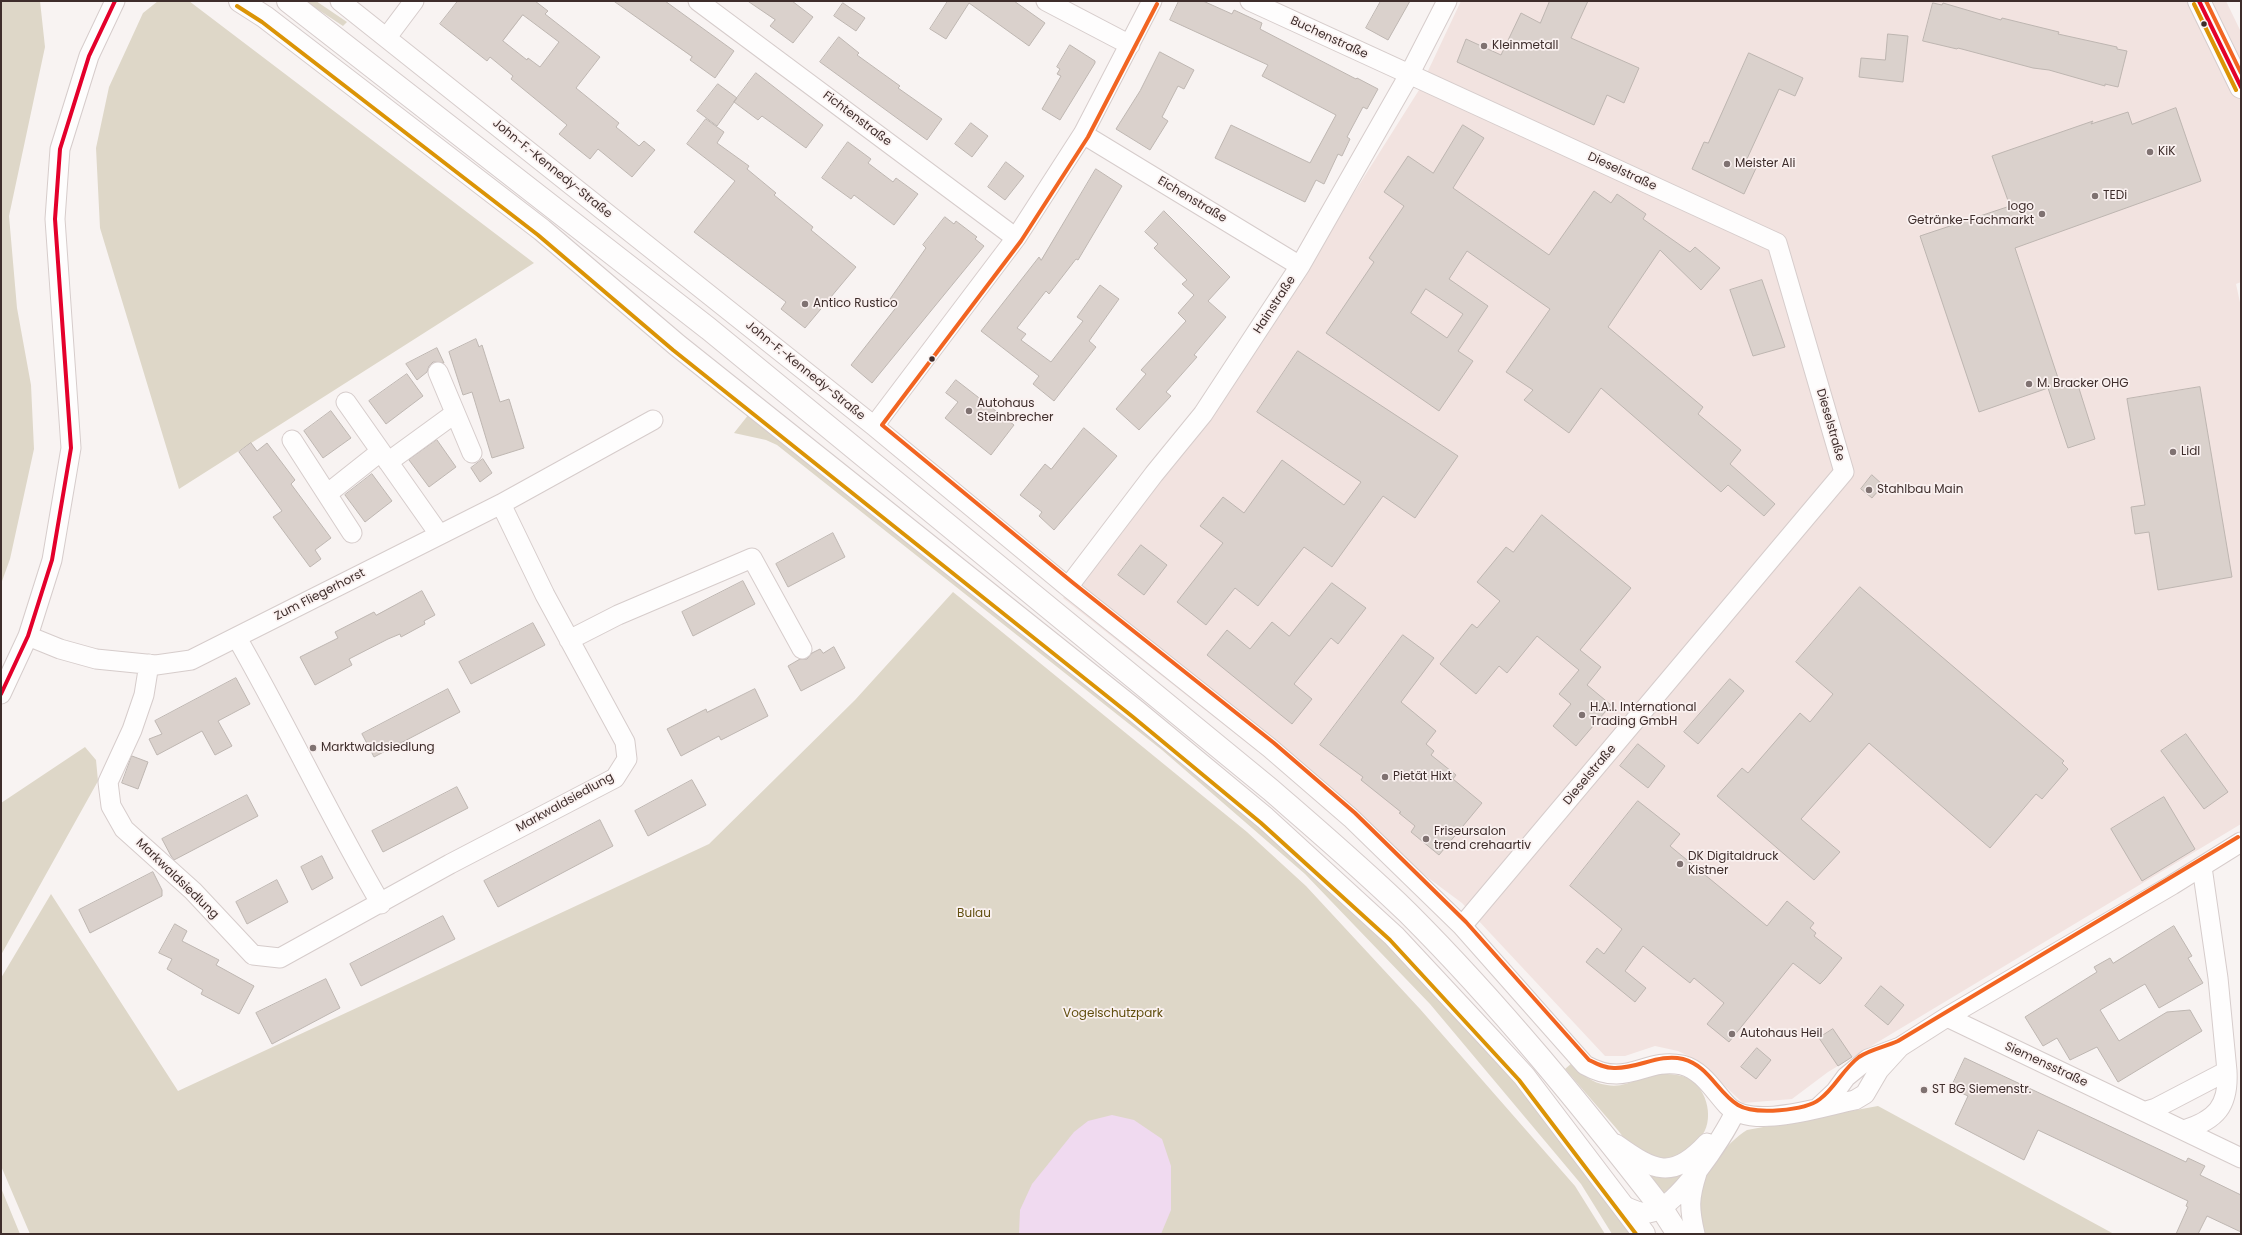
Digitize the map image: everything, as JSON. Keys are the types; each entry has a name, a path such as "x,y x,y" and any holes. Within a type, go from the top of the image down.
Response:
{"main road":[{"path":"240,1 297,41 542,230 677,345 1138,712 1265,818 1362,906 1444,988 1524,1076 1644,1234"},
{"path":"288,1 709,329 1271,790 1408,914 1547,1064 1606,1136 1662,1209 1678,1234"},
{"path":"2199,1 2241,87"}],"street":[{"path":"1,694 28,636 52,560 71,448 55,219 60,148 89,56 115,1"},
{"name":"John-F.-Kennedy-Straße","path":"340,1 874,426 1068,586 1270,748 1351,818 1462,926 1585,1064 1601,1073 1613,1075 1661,1065 1682,1065 1700,1075 1735,1112"},
{"path":"387,37 414,1"},
{"name":"Fichtenstraße","path":"698,1 1016,238"},
{"path":"1046,1 1130,45"},
{"path":"874,426 1016,238 1084,134 1152,1"},
{"name":"Buchenstraße","path":"1250,1 1409,75"},
{"name":"Hainstraße","path":"1068,586 1154,474 1203,414 1300,266 1409,75 1447,1"},
{"name":"Dieselstraße","path":"1409,75 1777,243 1844,472 1462,926"},
{"name":"Eichenstraße","path":"1084,134 1300,266"},
{"path":"438,372 454,414 472,453"},
{"path":"346,402 439,534"},
{"path":"327,494 454,414"},
{"name":"Zum Fliegerhorst","path":"28,636 60,649 96,659 149,664 191,660 501,504 653,420"},
{"path":"292,440 352,533"},
{"name":"Markwaldsiedlung","path":"149,664 144,695 132,730 108,782 111,806 124,829 193,891 253,955 280,958 381,904 456,861 615,778 627,759 625,742 569,640 501,504"},
{"path":"569,640 618,615 752,558 802,649"},
{"path":"237,638 291,735 344,841 381,904"},
{"path":"1819,1107 1835,1092 1846,1077 1868,1059 1900,1047 1947,1017 2202,867 2241,842"},
{"path":"2184,1130 2203,1123 2218,1111 2225,1097 2225,1038 2210,916 2202,867"},
{"name":"Siemensstraße","path":"1947,1017 2146,1111 2241,1158"},
{"path":"1735,1112 1749,1117 1768,1117 1856,1100 1865,1094 1879,1070 1900,1047"},
{"path":"2146,1111 2156,1108 2226,1071"},
{"path":"1622,1205 1647,1213 1662,1209 1699,1169 1726,1132 1735,1112"},
{"path":"1606,1136 1642,1162 1658,1168 1666,1168 1685,1163 1695,1156 1735,1112"},
{"path":"1695,1234 1690,1212 1690,1195 1699,1169"},
{"path":"1662,1209 1664,1234"}],"shaded area":[{"path":"1461,1 2226,1 2241,32 2241,282 2236,284 2241,307 2241,824 1828,1072 1792,1099 1743,1103 1697,1060 1678,1051 1655,1046 1625,1056 1605,1056 1462,903 1266,758 1063,598 1213,416 1419,90"},
{"path":"1112,1115 1134,1120 1162,1139 1171,1166 1171,1210 1161,1234 1019,1234 1020,1210 1032,1184 1074,1132 1088,1121"}],"green space":[{"path":"1,1 40,1 45,47 9,216 17,308 31,385 34,449 10,559 1,584"},
{"path":"158,1 189,1 534,263 179,489 100,228 96,148 109,87 143,13"},
{"path":"305,1 316,1 347,22 343,26"},
{"path":"749,414 1130,718 1336,892 1389,942 1518,1083 1625,1223 1630,1234 1612,1234 1581,1184 1430,1004 1305,874 1162,750 777,445 766,440 734,433"},
{"name":"Bulau","path":"953,592 1247,832 1306,886 1420,1009 1575,1186 1605,1234 30,1234 1,1166 1,978 51,894 178,1091 709,844 855,700"},
{"path":"85,747 96,760 98,781 1,955 1,803"},
{"path":"1572,1063 1588,1078 1602,1084 1614,1086 1647,1076 1660,1074 1671,1074 1686,1077 1696,1084 1705,1098 1708,1115 1705,1131 1694,1144 1683,1153 1670,1158 1656,1157 1637,1152 1565,1069"},
{"path":"1878,1106 2114,1234 1702,1234 1698,1201 1700,1187 1716,1159 1740,1135 1747,1130"},
{"path":"1698,1164 1662,1194 1642,1173"},
{"path":"1,1188 20,1234 1,1234"}],"building":[{"path":"458,1 535,1 548,11 545,14 600,57 576,88 619,123 616,127 639,146 644,141 655,150 632,177 598,149 590,159 559,134 567,125 511,79 513,76 490,57 487,61 440,24","holes":["523,15 559,42 540,67 528,58 527,60 503,41"]},
{"path":"614,1 665,1 734,51 715,78 690,60 692,57"},
{"path":"748,1 792,1 813,17 793,43 770,26 775,20"},
{"path":"948,1 1014,1 1045,23 1029,46 969,3 946,39 930,29"},
{"path":"1179,1 1203,1 1232,14 1234,10 1262,23 1260,29 1378,89 1367,109 1363,107 1347,137 1350,139 1342,156 1338,154 1324,184 1316,180 1305,202 1215,158 1231,125 1310,163 1336,115 1262,76 1268,65 1170,20"},
{"path":"1381,1 1410,1 1388,40 1366,28"},
{"path":"1550,1 1588,1 1571,38 1639,68 1624,103 1607,95 1594,125 1457,62 1466,39 1501,55 1521,13 1540,23"},
{"path":"843,3 865,18 856,31 834,16"},
{"path":"1933,3 1942,5 1943,3 2001,20 2002,18 2059,32 2058,34 2117,47 2117,49 2127,51 2118,87 2105,84 2105,86 2049,70 2033,68 1958,48 1923,41"},
{"path":"1888,34 1908,36 1903,82 1859,77 1861,58 1885,60"},
{"path":"839,37 859,53 857,55 900,86 898,88 942,119 927,140 820,62"},
{"path":"1070,45 1095,61 1095,63 1060,120 1042,109 1061,76 1057,74 1060,69 1057,67"},
{"path":"1160,52 1194,70 1184,89 1178,86 1162,117 1168,121 1150,150 1116,129 1140,91"},
{"path":"1749,53 1803,78 1795,96 1779,89 1746,161 1757,166 1744,194 1692,169 1704,142 1708,143"},
{"path":"756,73 823,125 806,148 762,116 758,120 734,102"},
{"path":"718,84 737,98 717,126 697,111"},
{"path":"2176,108 2201,181 2015,248 2060,384 2076,379 2095,439 2068,448 2048,388 1979,412 1920,236 2010,206 1992,156 2093,121 2091,124 2128,112 2132,124"},
{"path":"706,119 724,132 717,143 749,166 747,169 776,193 774,195 813,227 811,230 856,267 805,328 781,309 786,302 694,232 735,181 687,144"},
{"path":"971,123 988,136 972,157 955,144"},
{"path":"1463,125 1484,138 1453,188 1549,255 1594,191 1611,203 1617,194 1646,214 1643,219 1690,252 1695,247 1720,268 1701,290 1660,250 1608,327 1703,407 1698,414 1741,450 1730,464 1775,504 1764,516 1728,485 1721,492 1601,388 1569,433 1524,400 1533,390 1506,372 1550,309 1467,251 1449,279 1488,306 1458,351 1473,361 1439,411 1326,333 1374,262 1369,258 1404,206 1384,192 1408,156 1433,173","holes":["1426,289 1463,314 1447,338 1411,313"]},
{"path":"848,142 871,159 868,163 893,182 896,178 918,194 894,225 854,195 851,199 822,178"},
{"path":"1006,162 1024,176 1005,200 988,187"},
{"path":"1096,169 1122,186 1078,260 1076,259 1049,294 1046,291 1017,328 1026,334 1021,340 1051,362 1083,321 1077,317 1100,285 1119,299 1089,341 1096,347 1054,401 1033,384 1039,376 981,331 1039,257 1041,260"},
{"path":"1164,211 1230,277 1208,301 1226,317 1194,355 1197,357 1166,392 1171,396 1139,430 1116,409 1146,374 1141,370 1186,321 1178,313 1194,295 1182,284 1187,280 1154,248 1158,244 1145,232"},
{"path":"945,217 954,224 956,221 977,237 975,239 984,246 872,383 851,365 898,305 890,299 926,248 923,245"},
{"path":"1762,280 1785,347 1753,356 1730,290"},
{"path":"476,339 479,347 482,345 500,402 509,399 524,448 492,458 472,392 463,395 449,352"},
{"path":"437,348 444,363 433,362 429,366 427,372 417,380 406,364"},
{"path":"1298,351 1458,456 1415,518 1383,496 1332,567 1304,547 1258,606 1235,588 1206,625 1177,602 1223,543 1200,526 1223,497 1244,513 1282,460 1344,505 1361,482 1257,412"},
{"path":"407,374 423,396 386,424 369,401"},
{"path":"956,380 1014,425 991,455 945,418 958,402 946,393"},
{"name":"Lidl","path":"2200,387 2232,577 2158,590 2149,532 2135,534 2131,507 2145,505 2127,399"},
{"path":"331,411 351,438 323,458 304,431"},
{"path":"1084,428 1117,456 1054,530 1039,516 1042,512 1020,495 1045,464 1051,469"},
{"path":"437,440 456,467 429,487 409,460"},
{"path":"251,443 257,451 267,443 295,480 291,484 331,538 315,550 321,559 310,567 273,517 282,511 239,452"},
{"path":"483,459 492,473 480,482 471,468"},
{"path":"372,474 392,501 365,522 345,495"},
{"path":"1872,475 1883,485 1872,498 1861,489"},
{"path":"1542,515 1631,588 1580,650 1601,667 1587,685 1611,705 1576,746 1553,726 1571,704 1559,694 1579,670 1537,636 1507,673 1499,666 1476,694 1440,664 1472,624 1477,628 1500,601 1477,582 1506,547 1513,552"},
{"path":"833,533 845,557 788,587 776,564"},
{"path":"1141,545 1167,565 1144,595 1118,575"},
{"path":"743,581 755,604 693,636 682,612"},
{"path":"1332,583 1366,608 1338,644 1331,638 1294,684 1312,699 1292,724 1207,655 1227,630 1250,649 1272,622 1289,636"},
{"path":"1860,587 2064,761 2062,763 2068,769 2042,799 2036,794 1990,848 1869,743 1801,819 1840,852 1814,880 1717,796 1742,768 1748,773 1800,713 1810,722 1833,694 1796,662"},
{"path":"422,591 435,615 424,621 425,624 401,637 400,634 388,639 349,659 352,665 315,685 300,657 338,638 335,632 374,612 376,615"},
{"path":"533,623 545,645 471,684 459,662"},
{"path":"1403,635 1434,658 1401,702 1436,731 1426,744 1434,751 1431,755 1456,775 1453,779 1482,803 1439,855 1411,832 1415,826 1399,813 1401,812 1361,780 1363,777 1320,745"},
{"path":"834,647 845,668 801,691 788,666 800,659 807,659 812,653 820,649 823,653"},
{"path":"236,678 250,704 218,721 232,746 215,755 202,731 157,755 149,739 162,734 155,721"},
{"path":"1730,679 1744,691 1698,744 1684,732"},
{"path":"448,689 460,712 374,757 362,734"},
{"path":"755,689 768,716 721,740 719,736 681,756 667,729 706,709 707,712"},
{"path":"2186,734 2228,792 2204,809 2161,751"},
{"path":"1638,744 1665,766 1648,788 1620,766"},
{"path":"132,756 148,762 138,789 122,783"},
{"path":"692,780 706,805 648,836 635,811"},
{"path":"457,787 468,808 383,852 372,831"},
{"path":"247,795 258,816 174,860 162,839"},
{"path":"2164,797 2195,849 2142,881 2111,829"},
{"path":"1638,801 1680,834 1670,846 1767,926 1787,901 1814,923 1810,928 1816,933 1814,936 1842,958 1825,979 1820,984 1793,963 1729,1042 1707,1024 1724,1003 1694,978 1690,983 1643,946 1625,971 1646,988 1635,1002 1586,962 1597,948 1604,954 1622,929 1570,886"},
{"path":"600,820 613,846 498,907 484,881"},
{"path":"322,856 333,878 312,890 301,867"},
{"path":"153,872 162,890 162,896 90,933 79,910"},
{"path":"277,880 288,902 247,924 236,902"},
{"path":"443,916 455,939 361,986 350,964"},
{"path":"175,924 187,931 182,941 219,960 216,965 254,986 239,1014 201,994 203,990 167,969 172,959 159,953"},
{"path":"2174,926 2192,956 2188,958 2203,983 2159,1008 2145,984 2100,1010 2119,1041 2167,1012 2190,1010 2202,1031 2118,1082 2097,1047 2070,1060 2057,1038 2043,1046 2025,1017 2097,972 2094,967 2110,958 2113,963"},
{"path":"326,979 340,1008 272,1044 256,1013"},
{"path":"1881,986 1904,1005 1888,1025 1865,1006"},
{"path":"1833,1029 1852,1057 1838,1066 1819,1038"},
{"path":"1757,1048 1771,1060 1756,1079 1741,1067"},
{"path":"1965,1058 2186,1162 2188,1158 2205,1166 2200,1175 2241,1195 2241,1232 2207,1216 2198,1234 2176,1234 2188,1207 2186,1206 2188,1201 2038,1130 2024,1160 1955,1124 1968,1096 1951,1088"}],"transit line":[{"path":"1,694 28,636 52,560 71,448 55,219 60,149 89,56 115,1"},
{"path":"2199,1 2241,87"},
{"path":"2206,1 2241,73"},
{"path":"1157,4 1088,137 1021,241 882,425 1072,582 1274,743 1355,813 1466,922 1589,1060 1604,1067 1623,1068 1657,1059 1683,1059 1700,1067 1731,1100 1746,1108 1767,1111 1792,1109 1813,1103 1825,1095 1848,1067 1859,1057 1868,1052 1898,1041 2238,837"},
{"path":"2194,4 2236,90"},
{"path":"237,6 262,22 538,235 673,350 1133,717 1261,823 1390,940 1519,1080 1636,1234"}],"place":[{"name":"Kleinmetall","path":"1484,46"},
{"name":"KiK","path":"2150,152"},
{"name":"Meister Ali","path":"1727,164"},
{"name":"TEDi","path":"2095,196"},
{"name":"logo Getränke-Fachmarkt","path":"2042,214"},
{"name":"Antico Rustico","path":"805,304"},
{"name":"M. Bracker OHG","path":"2029,384"},
{"name":"Autohaus Steinbrecher","path":"969,411"},
{"name":"Lidl","path":"2173,452"},
{"name":"Stahlbau Main","path":"1869,490"},
{"name":"H.A.I. International Trading GmbH","path":"1582,715"},
{"name":"Marktwaldsiedlung","path":"313,748"},
{"name":"Pietät Hixt","path":"1385,777"},
{"name":"Friseursalon trend crehaartiv","path":"1426,839"},
{"name":"DK Digitaldruck Kistner","path":"1680,864"},
{"name":"Autohaus Heil","path":"1732,1034"},
{"name":"ST BG Siemenstr.","path":"1924,1090"}],"park label":[{"name":"Vogelschutzpark","path":"1113,1014"}]}
